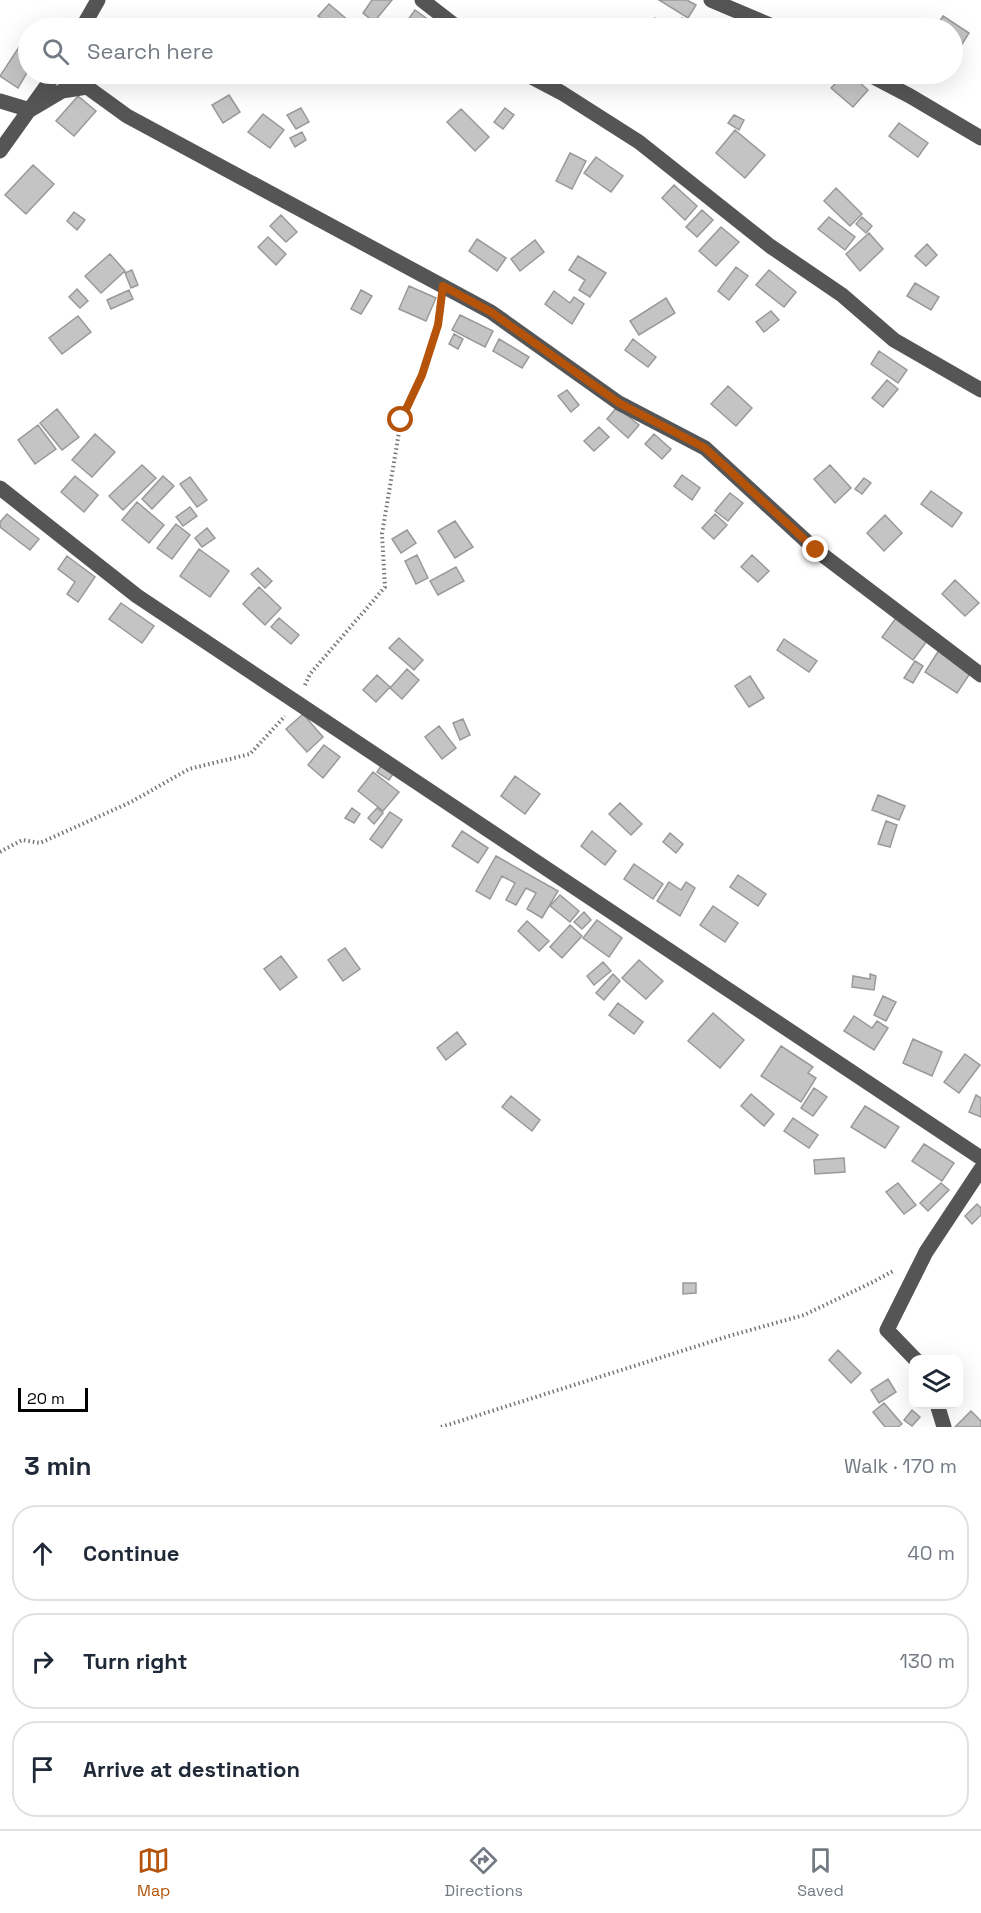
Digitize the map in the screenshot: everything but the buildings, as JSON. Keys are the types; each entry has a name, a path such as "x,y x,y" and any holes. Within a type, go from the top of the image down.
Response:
{"street":[{"path":"88,18 98,0"},
{"path":"422,0 445,18"},
{"path":"711,0 753,18"},
{"path":"0,151 48,84"},
{"path":"85,84 127,116 491,312 619,403 705,448 816,550 981,675"},
{"path":"545,84 639,142 770,246 842,295 894,340 981,390"},
{"path":"887,84 981,138"},
{"path":"0,101 30,110 62,91 87,87"},
{"path":"0,488 137,596 981,1158"},
{"path":"912,1355 887,1330 926,1252 981,1169"},
{"path":"939,1409 944,1427"}],"path":[{"path":"0,852 22,840 40,843 50,839 131,802 189,769 250,754 297,702 310,674 385,587 382,534 401,420 422,375 438,325 443,286"},
{"path":"441,1427 804,1315 873,1282 926,1252"}],"route":[{"path":"401,420 422,375 438,325 443,286 491,312 619,403 705,448 816,550"}]}
